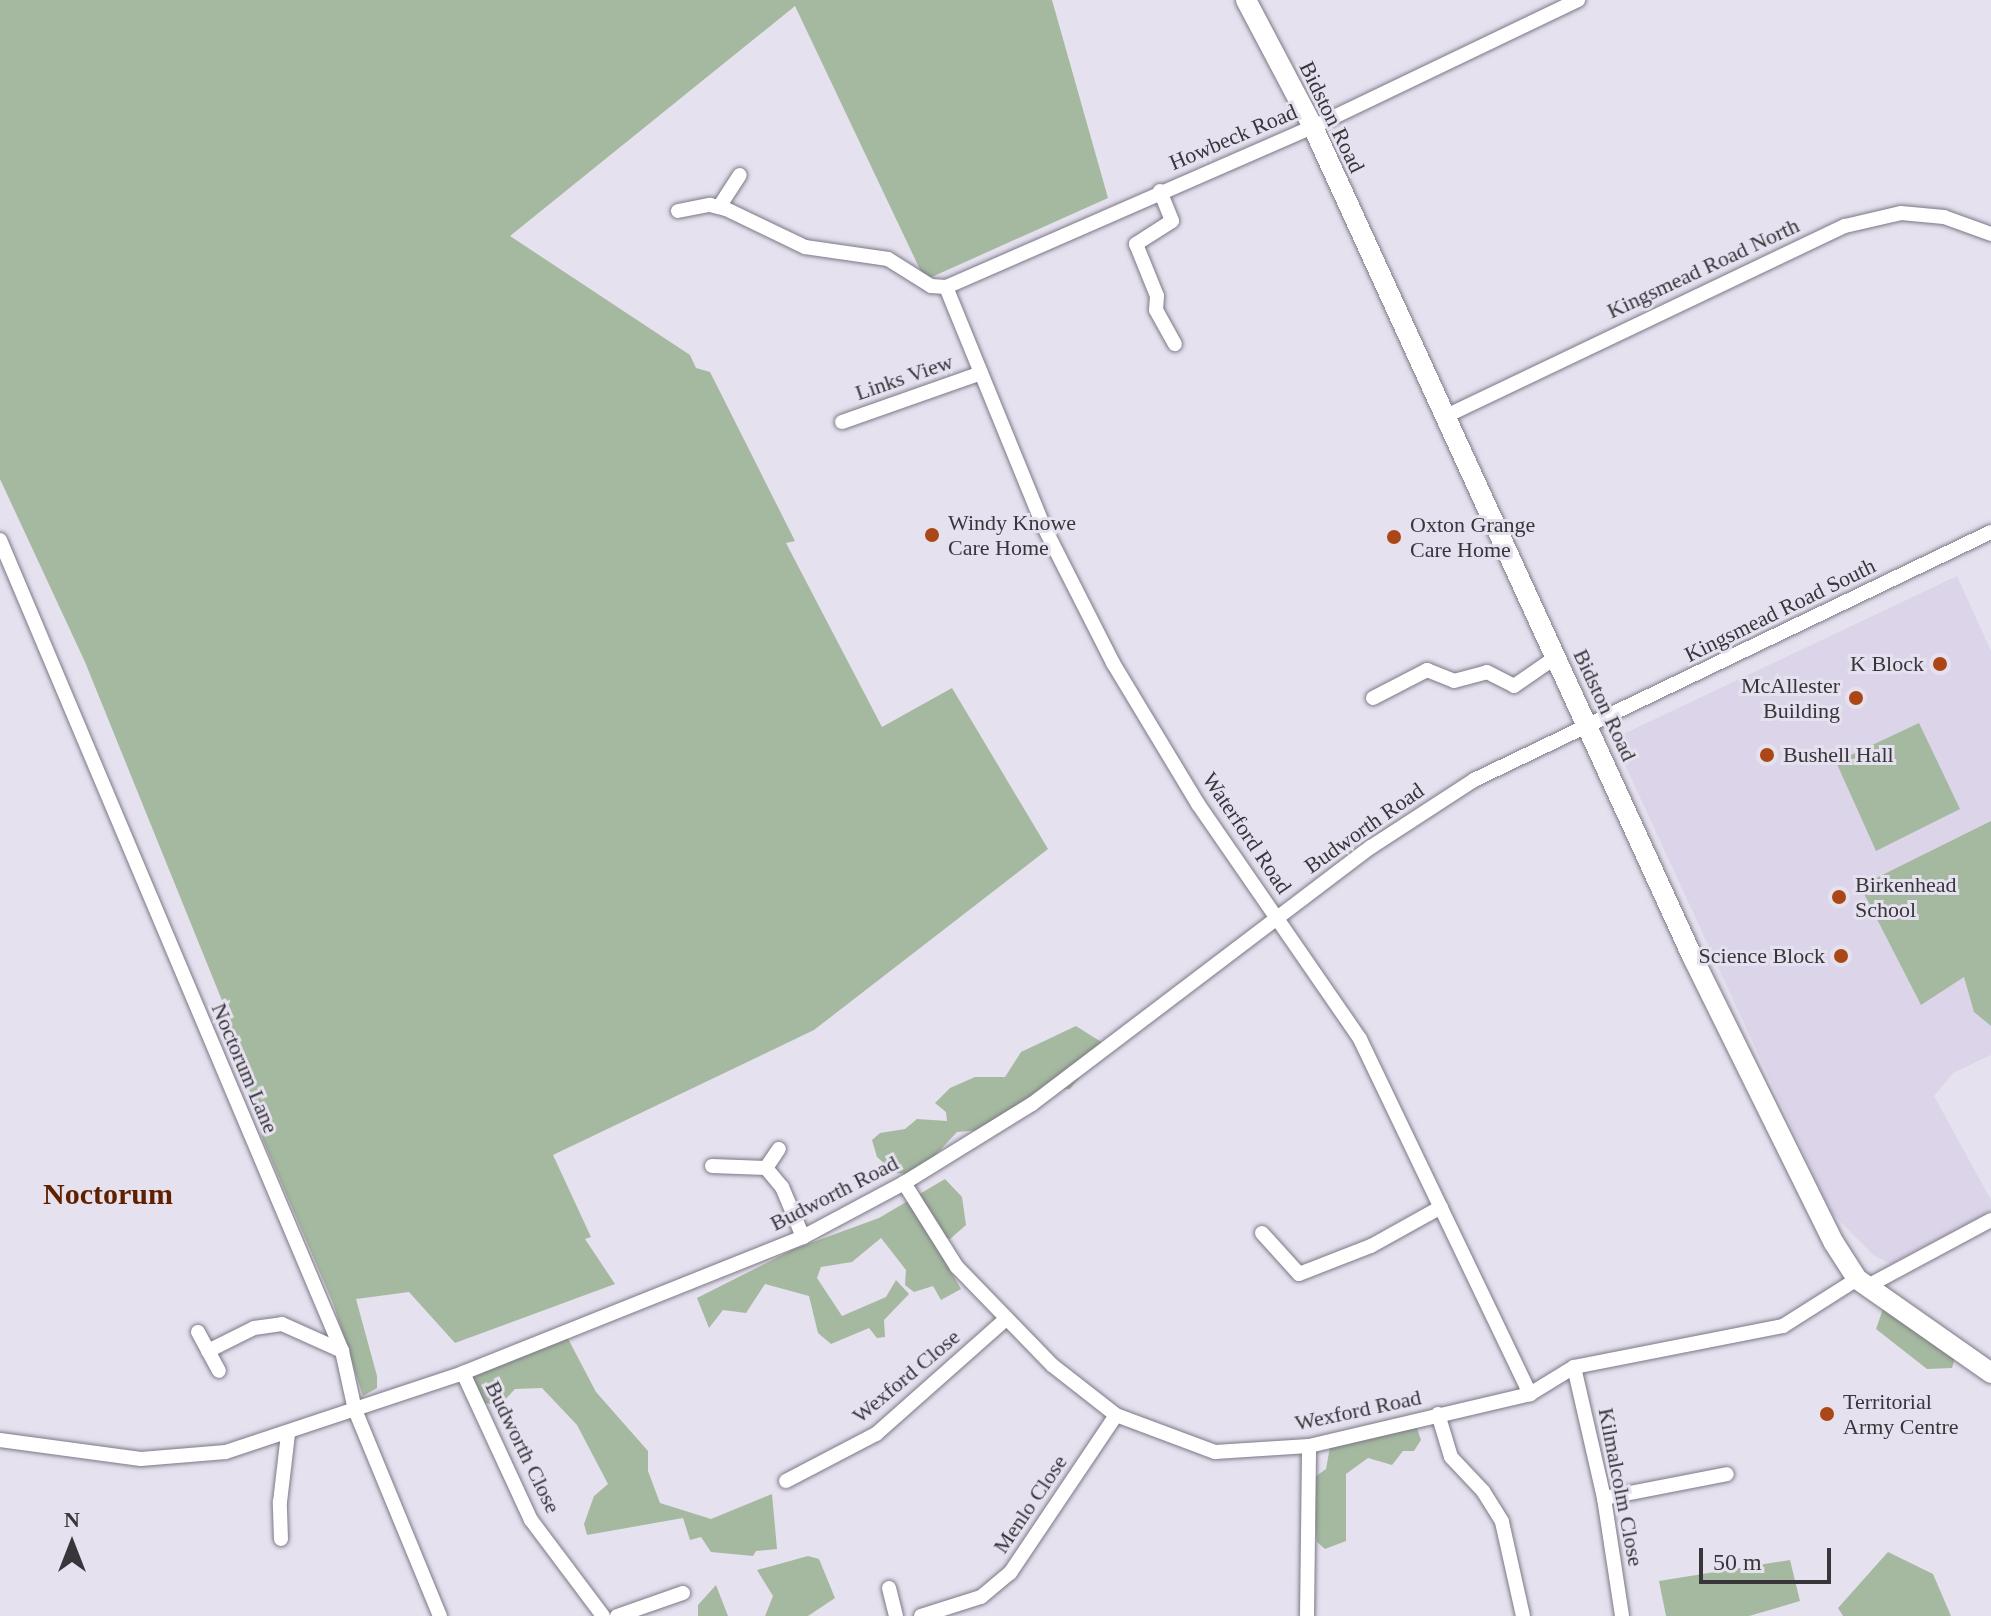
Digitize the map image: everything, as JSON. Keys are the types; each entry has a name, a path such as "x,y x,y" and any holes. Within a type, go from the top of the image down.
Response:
{"main road":[{"name":"Bidston Road","path":"1246,0 1313,127 1757,1091 1862,1283 1991,1373"}],"street":[{"name":"Howbeck Road","path":"946,287 1160,191 1313,127 1578,0"},
{"path":"719,207 740,175"},
{"path":"1160,191 1172,221 1136,244 1157,296 1156,310 1175,344"},
{"path":"678,211 719,207 805,247 888,259 931,286 946,287"},
{"name":"Kingsmead Road North","path":"1444,417 1845,226 1901,213 1944,217 1991,234"},
{"name":"Waterford Road","path":"946,287 1044,527 1113,663 1198,804 1360,1039 1530,1394"},
{"name":"Links View","path":"842,422 981,373"},
{"name":"Kingsmead Road South","path":"1588,726 1991,532"},
{"name":"Noctorum Lane","path":"0,540 342,1351 355,1410 440,1616"},
{"path":"1373,698 1427,670 1454,681 1487,672 1514,686 1556,657"},
{"name":"Budworth Road","path":"0,1440 141,1459 226,1452 288,1434 463,1373 803,1237 904,1183 1032,1104 1371,847 1474,780 1588,726"},
{"path":"766,1168 779,1149"},
{"path":"712,1166 766,1168 782,1187 803,1237"},
{"name":"Wexford Road","path":"904,1183 957,1267 1052,1365 1116,1415 1215,1452 1309,1446 1530,1394 1574,1367 1783,1326 1862,1283 1991,1220"},
{"path":"1262,1233 1299,1274 1371,1246 1441,1207"},
{"name":"Wexford Close","path":"786,1481 876,1434 1006,1319"},
{"path":"208,1351 254,1328 282,1324 342,1351"},
{"path":"198,1332 219,1371"},
{"name":"Kilmalcolm Close","path":"1574,1367 1604,1498 1622,1616"},
{"name":"Budworth Close","path":"463,1373 531,1520 603,1616"},
{"path":"1438,1414 1451,1457 1483,1491 1502,1522 1523,1616"},
{"name":"Menlo Close","path":"921,1616 981,1597 1010,1573 1116,1415"},
{"path":"281,1539 280,1502 288,1434"},
{"path":"1307,1616 1309,1446"},
{"path":"1604,1498 1727,1474"},
{"path":"889,1588 896,1616"},
{"path":"617,1616 683,1593"}],"shaded area":[{"name":"Birkenhead School","path":"1957,576 1991,651 1991,1055 1953,1073 1934,1096 1991,1200 1991,1211 1891,1264 1873,1255 1831,1212 1613,739"}],"green space":[{"path":"0,0 1052,0 1108,198 925,280 795,6 510,236 690,355 696,368 710,372 795,541 786,543 882,727 952,688 1048,849 814,1030 553,1155 591,1237 585,1239 615,1284 455,1343 409,1292 356,1299 377,1376 377,1388 363,1396 333,1303 263,1140 221,998 85,662 0,479"},
{"path":"1919,723 1960,809 1876,851 1836,762"},
{"path":"1991,821 1991,1026 1974,1012 1964,977 1921,1005 1860,886"},
{"path":"1076,1026 1106,1045 1070,1089 1049,1090 994,1129 957,1132 917,1175 895,1173 877,1157 872,1140 880,1133 905,1129 917,1119 947,1121 946,1112 935,1103 950,1088 975,1077 1005,1077 1021,1052"},
{"path":"945,1179 962,1197 966,1225 950,1239 941,1237 937,1247 961,1289 941,1300 933,1286 914,1292 905,1285 906,1270 881,1238 852,1262 821,1267 817,1278 842,1316 886,1297 896,1280 909,1294 884,1320 885,1337 877,1338 869,1328 831,1344 818,1333 809,1296 765,1284 746,1313 723,1310 709,1328 697,1298 794,1249 879,1218"},
{"path":"1884,1306 1955,1358 1952,1368 1927,1369 1876,1329"},
{"path":"565,1333 596,1392 648,1451 648,1471 660,1503 711,1519 772,1494 777,1549 756,1551 753,1556 711,1552 701,1537 690,1540 683,1518 587,1535 584,1524 594,1496 608,1484 577,1425 542,1388 515,1389 500,1405 484,1403 462,1379"},
{"path":"1416,1425 1421,1440 1414,1451 1403,1451 1392,1465 1368,1458 1346,1474 1346,1541 1325,1549 1317,1542 1315,1477 1326,1469 1330,1447"},
{"path":"1888,1552 1933,1574 1951,1616 1843,1616 1838,1608"},
{"path":"808,1556 819,1559 835,1598 808,1616 765,1616 773,1596 757,1570"},
{"path":"1790,1560 1800,1601 1749,1616 1666,1616 1659,1581"},
{"path":"716,1585 728,1616 698,1616 698,1605"}],"place":[{"name":"Windy Knowe Care Home","path":"932,535"},
{"name":"Oxton Grange Care Home","path":"1394,537"},
{"name":"K Block","path":"1940,664"},
{"name":"McAllester Building","path":"1856,698"},
{"name":"Bushell Hall","path":"1767,755"},
{"name":"Birkenhead School","path":"1839,897"},
{"name":"Science Block","path":"1841,956"},
{"name":"Territorial Army Centre","path":"1827,1414"}],"district":[{"name":"Noctorum","path":"108,1194"}]}
